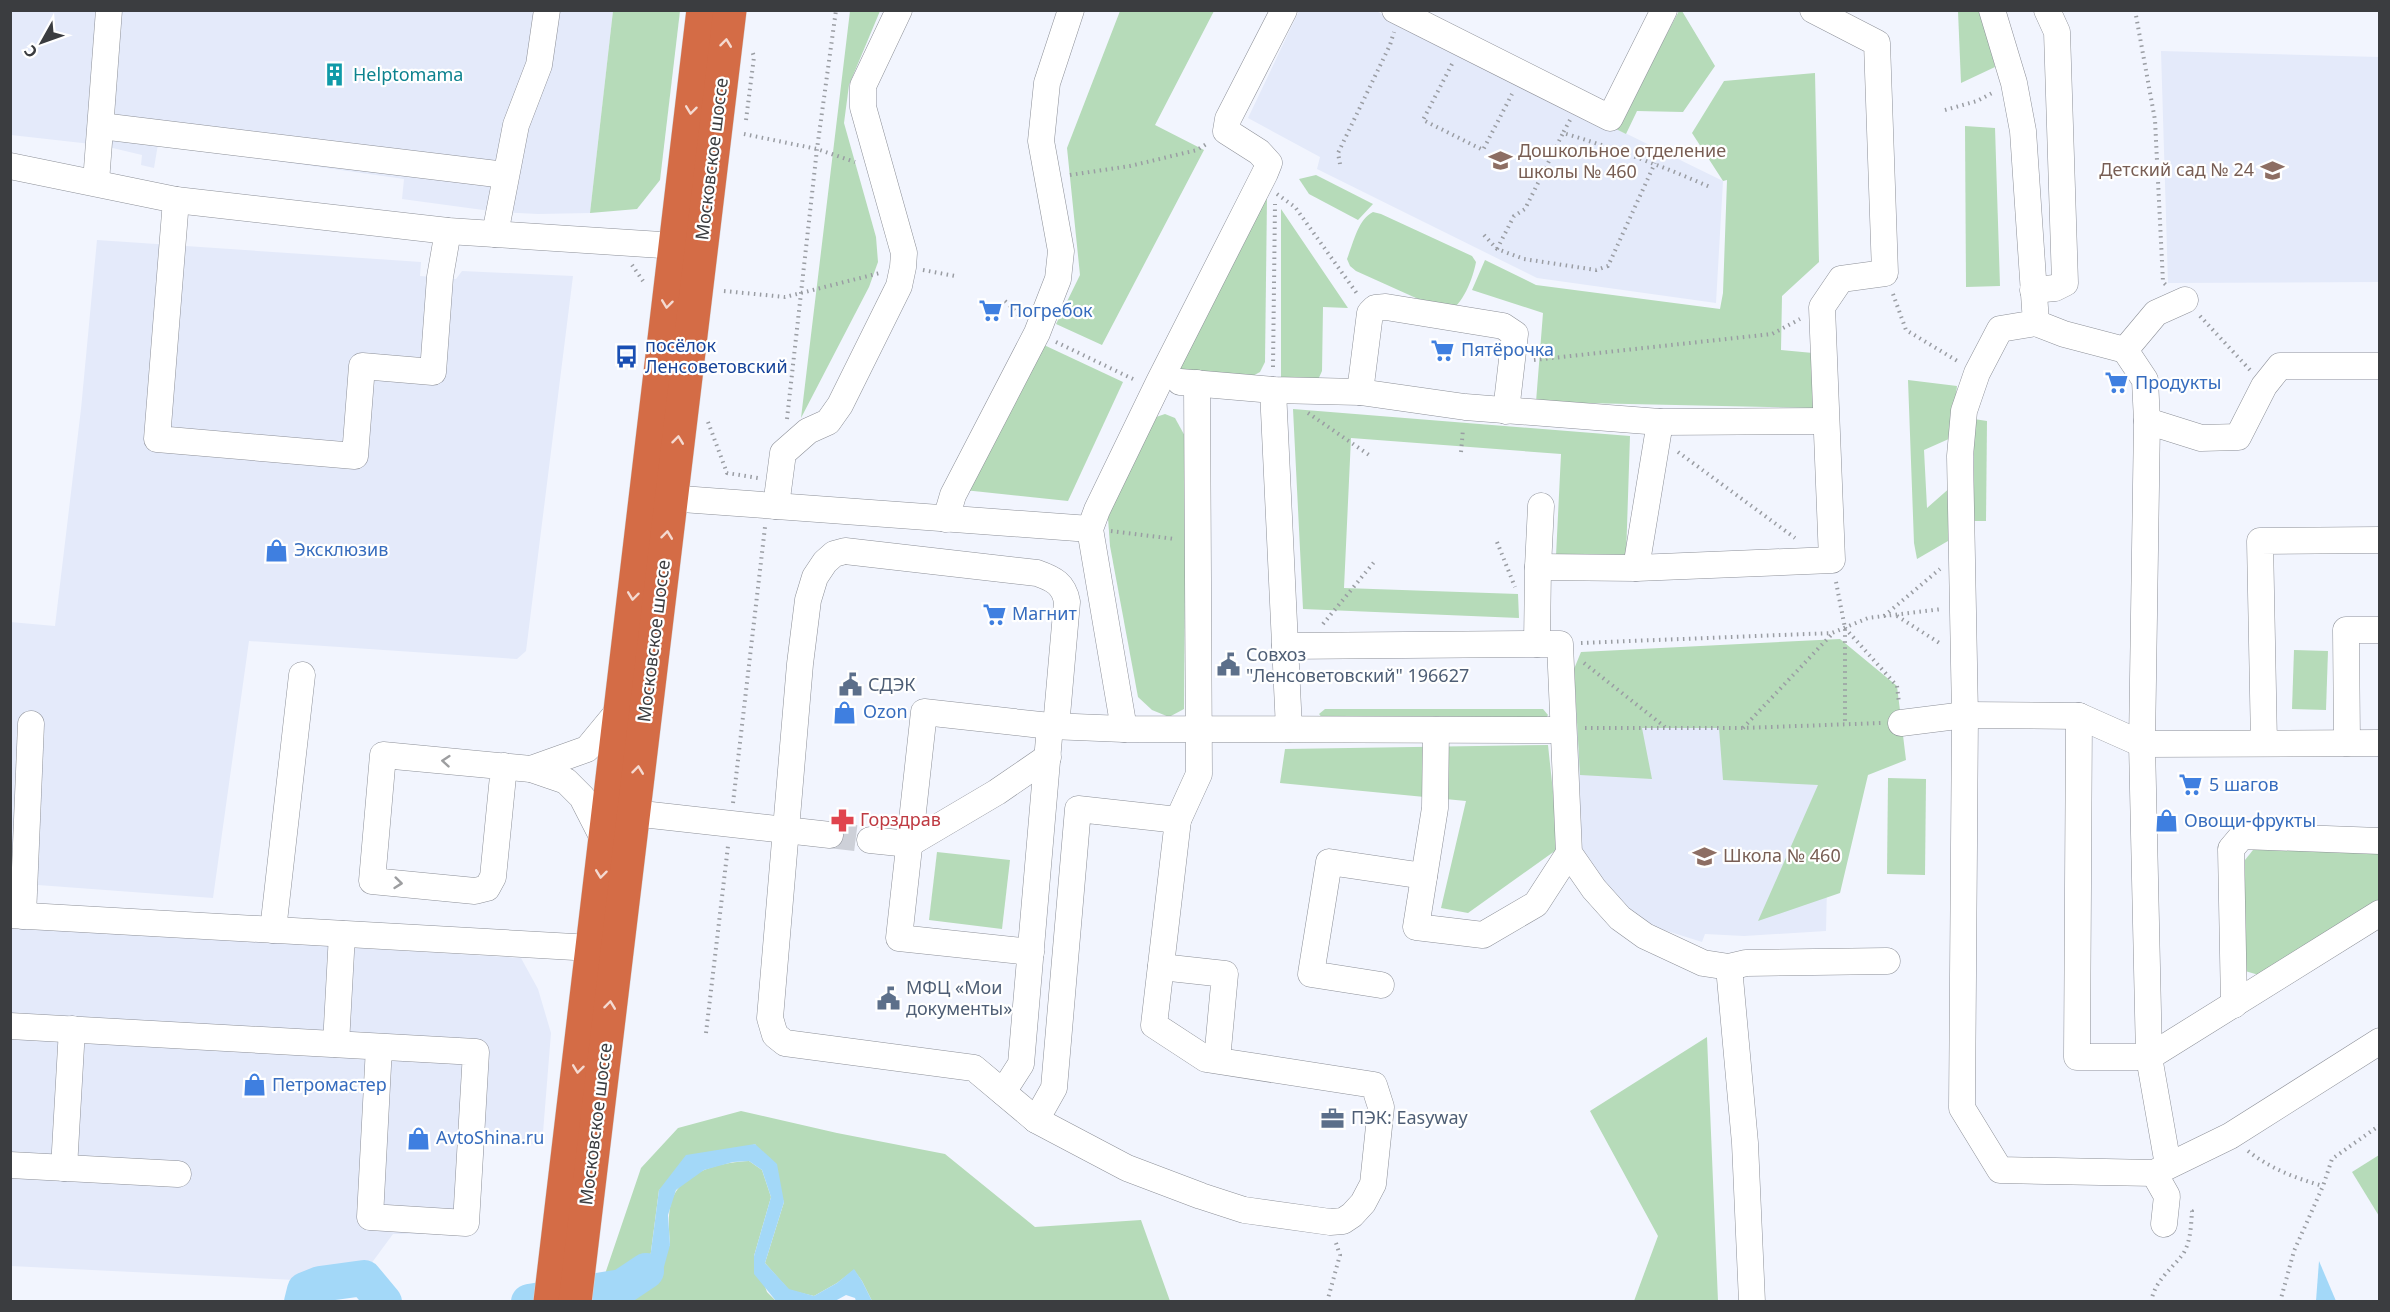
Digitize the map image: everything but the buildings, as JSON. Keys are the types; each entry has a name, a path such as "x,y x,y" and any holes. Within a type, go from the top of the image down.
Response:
{"highway":[{"name":"Московское шоссе","path":"569,1281 633,813 658,498 688,246 703,10"},
{"name":"Московское шоссе","path":"688,246 730,10"},
{"name":"Московское шоссе","path":"569,1281 592,948 620,709 658,498"},
{"path":"550,1302 569,1281"}],"street":[{"path":"96,182 109,10"},
{"path":"495,234 516,125 539,64 547,10"},
{"path":"772,506 783,453 808,431 828,422 840,405 899,286 904,253 863,107 864,86 899,10"},
{"path":"946,519 953,495 1037,333 1058,279 1060,251 1041,141 1047,83 1071,10"},
{"path":"1124,729 1090,529 1159,382 1269,163 1259,152 1226,131 1228,119 1284,10"},
{"path":"1395,18 1610,118 1664,10"},
{"path":"1538,567 1636,568 1826,560 1826,421 1822,307 1841,279 1885,273 1877,43 1813,10"},
{"path":"1992,10 2014,83 2023,131 2036,323"},
{"path":"2033,290 2055,288 2065,283 2057,32 2047,10"},
{"path":"101,126 505,174"},
{"path":"10,166 176,200 448,231 688,246"},
{"path":"176,200 157,439 355,456 362,366 433,372 440,277 448,231"},
{"path":"2125,350 2156,313 2184,300"},
{"path":"1360,392 1370,313 1375,308 1386,307 1503,326 1515,334 1506,411"},
{"path":"2164,1224 2167,1196 2161,1169 2149,1057 2142,744 2147,422 2145,380 2125,350 2064,334 2036,323 2000,329 1977,373 1964,411 1961,445 1965,715 1962,1108 2000,1170 2161,1169 2230,1136 2379,1041"},
{"path":"2147,422 2201,438 2238,437 2264,386 2280,366 2379,366"},
{"path":"1159,382 1273,390 1360,392 1659,430 1826,421"},
{"path":"1003,1092 1021,1064 1048,757 1067,602 1065,590 1055,579 1037,573 845,551 834,554 825,562 815,577 808,600 770,1018 775,1035 785,1043 974,1068 1036,1120 1127,1168 1201,1196 1244,1209 1330,1222 1343,1221 1363,1203 1373,1184 1381,1107 1374,1085 1206,1059 1154,1025 1178,820 1199,774 1197,383"},
{"path":"1273,390 1289,729"},
{"path":"1636,568 1659,430"},
{"path":"658,498 1090,529"},
{"path":"1436,730 1435,808 1416,927 1483,935 1536,904 1569,853 1569,729 1548,644 1538,567 1541,506"},
{"path":"2264,743 2260,541 2379,540"},
{"path":"2348,743 2346,630 2379,630"},
{"path":"1285,646 1548,644"},
{"path":"273,930 302,675"},
{"path":"531,769 587,749 620,709"},
{"path":"1031,952 898,938 924,712 1053,726 1124,729 1569,729"},
{"path":"1901,723 1965,715 2079,716 2142,744 2379,743"},
{"path":"2079,716 2077,1057 2149,1057 2379,913"},
{"path":"30,724 17,915 592,948"},
{"path":"504,766 493,877 487,888 475,891 372,881 383,755 504,766 531,769 566,781 582,797 605,842"},
{"path":"870,840 909,844 988,798 1048,757"},
{"path":"1036,1120 1054,1088 1078,809 1178,820"},
{"path":"633,813 830,836"},
{"path":"2234,1005 2231,849 2242,836 2379,841"},
{"path":"1569,853 1594,889 1620,918 1637,930 1703,963 1729,967 1746,963 1887,961"},
{"path":"1381,985 1311,974 1329,862 1424,876"},
{"path":"336,1044 342,934"},
{"path":"1161,967 1225,974 1217,1060"},
{"path":"1729,967 1745,1143 1752,1302"},
{"path":"10,1026 336,1044 476,1053 466,1223 370,1217 380,1047"},
{"path":"64,1168 72,1029"},
{"path":"10,1165 178,1174"}],"path":[{"path":"783,453 836,10"},
{"path":"2135,10 2155,120 2163,282 2184,300 2264,386"},
{"path":"1340,164 1338,153 1390,45 1395,18"},
{"path":"742,145 754,57 751,45"},
{"path":"1456,55 1423,120 1483,150 1516,86"},
{"path":"1944,111 1977,101 2014,83"},
{"path":"1071,175 1130,166 1197,150 1226,131"},
{"path":"1497,249 1514,216 1525,209 1563,133"},
{"path":"744,134 818,149 881,172"},
{"path":"1484,235 1497,249 1524,259 1596,270 1608,266 1655,163"},
{"path":"1370,313 1295,207 1275,192 1273,390 1372,457"},
{"path":"630,262 643,280 645,289"},
{"path":"724,291 785,297 903,267 955,276"},
{"path":"1885,273 1906,330 1977,373"},
{"path":"722,301 725,279"},
{"path":"1005,301 1037,333 1133,379"},
{"path":"1512,363 1772,334 1822,307"},
{"path":"707,417 727,472 779,481"},
{"path":"1659,430 1794,538 1826,560 1845,628 1845,724"},
{"path":"706,1033 730,824 772,506"},
{"path":"1090,529 1197,541"},
{"path":"1883,617 1935,571 1962,558"},
{"path":"1548,644 1832,633 1868,618 1896,616 1963,605"},
{"path":"1896,616 1942,645 1964,654"},
{"path":"1569,729 1743,728 1901,723 1897,686 1845,628"},
{"path":"1743,728 1832,633"},
{"path":"1548,644 1666,728"},
{"path":"2280,1302 2294,1251 2323,1186 2332,1159 2379,1125"},
{"path":"2230,1136 2258,1159 2289,1176 2323,1186"},
{"path":"1327,1302 1340,1255 1330,1222"}],"shaded area":[{"path":"11,11 613,11 590,213 498,212 402,199 404,179 158,144 154,168 141,165 142,155 100,145 11,135"},
{"name":"Дошкольное отделение школы № 460","path":"1299,11 1376,11 1723,181 1716,303 1537,278 1317,169 1320,157 1248,118"},
{"name":"Детский сад № 24","path":"2161,51 2379,57 2379,282 2168,283"},
{"path":"97,240 421,262 420,276 456,279 462,271 573,276 526,651 517,659 249,641 213,898 11,883 10,622 55,626 81,409"},
{"name":"Школа № 460","path":"1831,711 1826,931 1744,936 1705,934 1702,942 1642,923 1599,887 1567,825 1570,713"},
{"path":"10,926 521,958 538,989 551,1033 542,1145 485,1140 476,1233 393,1234 368,1268 315,1281 11,1266"}],"green space":[{"path":"613,11 680,11 660,180 637,209 590,213"},
{"path":"850,11 880,11 849,85 844,123 876,237 878,262 869,287 801,418"},
{"path":"1120,11 1214,11 1155,125 1204,150 1102,345 1056,324 1080,275 1067,148"},
{"path":"1679,11 1682,11 1715,66 1683,112 1637,111 1626,134 1616,129"},
{"path":"1958,11 1982,11 1995,67 1961,83"},
{"path":"1815,73 1819,262 1782,296 1781,350 1813,353 1814,408 1536,402 1543,313 1472,290 1485,260 1536,285 1720,309 1723,293 1727,180 1723,181 1692,133 1724,81"},
{"path":"1965,126 1995,128 2000,286 1966,287"},
{"path":"1316,175 1373,204 1358,220 1309,194 1299,179"},
{"path":"1267,197 1265,362 1260,372 1247,379 1179,370"},
{"path":"1281,209 1348,308 1323,307 1322,371 1317,382 1281,381"},
{"path":"1373,212 1472,256 1476,262 1470,283 1453,309 1447,312 1356,271 1350,266 1347,259 1357,232 1363,220"},
{"path":"1044,345 1123,382 1068,501 964,490"},
{"path":"1908,380 1957,386 1951,438 1924,450 1927,508 1952,486 1948,541 1917,559 1914,543"},
{"path":"1293,409 1630,436 1626,557 1556,556 1561,454 1351,438 1344,588 1518,594 1519,618 1303,609"},
{"path":"1165,414 1175,418 1186,438 1184,709 1169,717 1152,710 1138,697 1110,546 1108,518 1126,469 1150,419"},
{"path":"1974,419 1987,421 1986,521 1974,521"},
{"path":"1840,639 1897,686 1906,760 1868,775 1840,893 1758,921 1818,785 1723,780 1719,728 1642,728 1652,779 1580,775 1574,669 1581,652"},
{"path":"2294,650 2328,651 2326,710 2292,709"},
{"path":"1325,709 1543,709 1548,715 1544,721 1325,721 1319,714"},
{"path":"1548,745 1559,848 1468,913 1441,908 1466,801 1280,783 1285,749"},
{"path":"1888,778 1926,779 1925,875 1887,874"},
{"path":"2253,850 2378,851 2380,853 2379,899 2259,975 2245,971 2245,860"},
{"path":"937,852 1010,860 1002,929 929,920"},
{"path":"1707,1037 1718,1301 1634,1301 1658,1236 1590,1111"},
{"path":"741,1111 945,1154 1035,1227 1141,1220 1170,1301 872,1301 854,1270 814,1296 789,1290 765,1263 784,1202 755,1144 659,1190 650,1259 622,1278 604,1277 641,1168 678,1128"},
{"path":"2379,1155 2379,1216 2352,1172"},
{"path":"749,1161 762,1170 771,1197 754,1256 767,1292 776,1301 601,1302 601,1299 626,1295 670,1245 671,1203 683,1183 710,1168"}],"water":[{"path":"755,1144 777,1164 784,1202 765,1263 789,1289 814,1296 837,1283 854,1269 872,1301 856,1301 855,1298 846,1295 835,1301 776,1301 754,1274 754,1256 771,1197 762,1170 749,1161 733,1162 704,1170 676,1190 668,1215 670,1245 662,1274 626,1295 601,1299 604,1277 622,1278 650,1259 659,1190 686,1155"},
{"path":"2319,1261 2336,1301 2316,1301"}],"waterway":[{"path":"529,1302 622,1287 646,1271"},
{"path":"302,1302 305,1290 320,1284 364,1278 384,1302"}],"tunnel":[{"path":"830,835 870,840"}],"place":[{"name":"Helptomama","path":"335,75"},
{"name":"Дошкольное отделение школы № 460","path":"1500,161"},
{"name":"Детский сад № 24","path":"2272,170"},
{"name":"Погребок","path":"991,311"},
{"name":"Пятёрочка","path":"1443,350"},
{"name":"посёлок Ленсоветовский","path":"627,356"},
{"name":"Продукты","path":"2117,383"},
{"name":"Эксклюзив","path":"276,550"},
{"name":"Магнит","path":"994,614"},
{"name":"Совхоз \"Ленсоветовский\" 196627","path":"1228,665"},
{"name":"СДЭК","path":"850,685"},
{"name":"Ozon","path":"845,712"},
{"name":"5 шагов","path":"2191,785"},
{"name":"Горздрав","path":"842,820"},
{"name":"Овощи-фрукты","path":"2166,821"},
{"name":"Школа № 460","path":"1705,856"},
{"name":"МФЦ «Мои документы»","path":"888,998"},
{"name":"Петромастер","path":"254,1085"},
{"name":"ПЭК: Easyway","path":"1333,1118"},
{"name":"AvtoShina.ru","path":"418,1138"}]}
